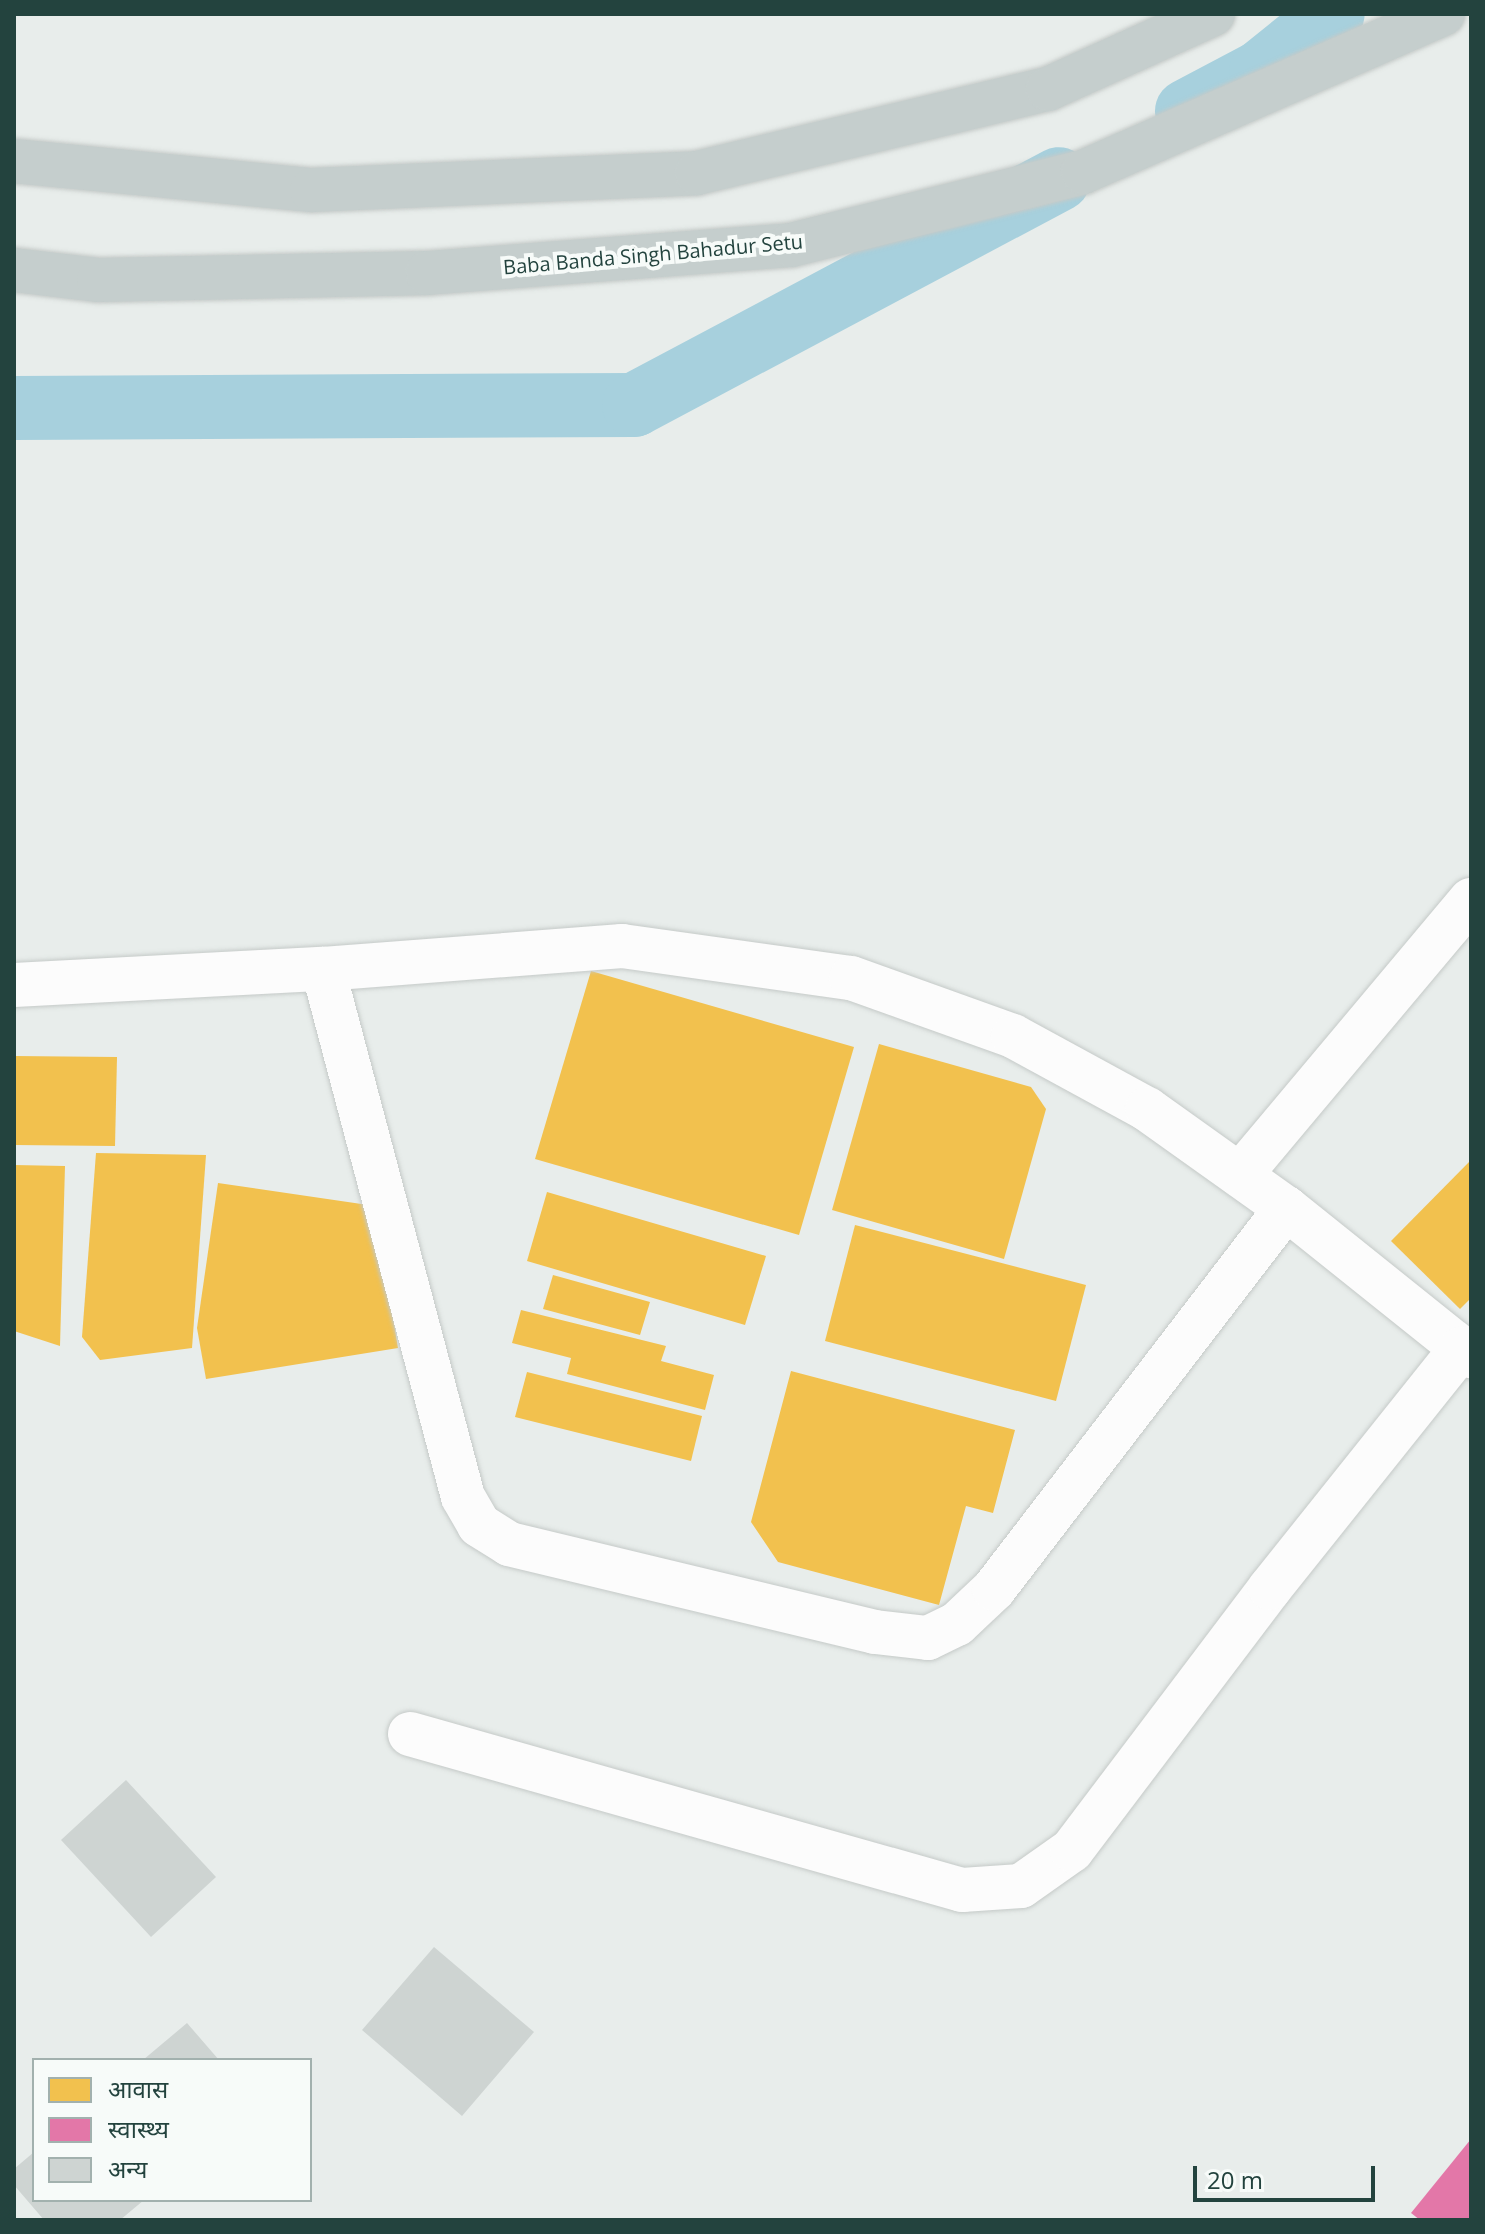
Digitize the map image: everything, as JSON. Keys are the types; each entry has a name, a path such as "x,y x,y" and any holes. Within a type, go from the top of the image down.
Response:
{"highway":[{"path":"14,161 312,190 697,173 1048,89 1213,14"},
{"name":"Baba Banda Singh Bahadur Setu","path":"14,270 99,280 428,273 791,245 1083,172 1443,14"}],"street":[{"path":"1240,1175 1471,900"},
{"path":"14,985 323,969 622,946 851,978 1013,1036 1147,1109 1286,1208 1466,1352 1270,1588 1072,1850 1021,1886 962,1890 410,1734"},
{"path":"323,969 463,1497 479,1525 509,1544 875,1632 928,1638 957,1624 994,1589 1286,1208"}],"building: आवास":[{"path":"591,971 854,1047 799,1235 535,1159"},
{"path":"879,1044 1031,1087 1046,1109 1004,1259 832,1210"},
{"path":"14,1056 117,1057 115,1146 14,1145"},
{"path":"96,1153 206,1155 192,1348 100,1360 82,1337"},
{"path":"1471,1160 1471,1298 1460,1309 1391,1241"},
{"path":"14,1165 65,1166 60,1346 14,1331"},
{"path":"218,1183 375,1206 398,1348 206,1379 197,1328"},
{"path":"547,1192 766,1256 745,1325 527,1261"},
{"path":"855,1225 1086,1285 1056,1401 825,1341"},
{"path":"553,1275 650,1302 640,1335 543,1309"},
{"path":"521,1310 666,1346 661,1361 714,1375 705,1410 567,1374 571,1358 512,1343"},
{"path":"791,1371 1015,1430 993,1513 966,1506 939,1605 778,1562 751,1522"},
{"path":"527,1372 702,1416 691,1461 515,1417"}],"building: स्वास्थ्य":[{"path":"1471,2139 1471,2220 1420,2220 1411,2213"}],"building: अन्य":[{"path":"126,1780 216,1877 151,1937 61,1840"},
{"path":"434,1947 534,2032 462,2116 362,2030"},
{"path":"187,2023 217,2058 145,2058"},
{"path":"32,2154 32,2202 142,2202 120,2220 44,2220 14,2185 14,2169"}],"waterway":[{"path":"1187,111 1261,72 1333,14"},
{"path":"14,408 634,405 1059,179"},
{"path":"14,412 19,408"}]}
